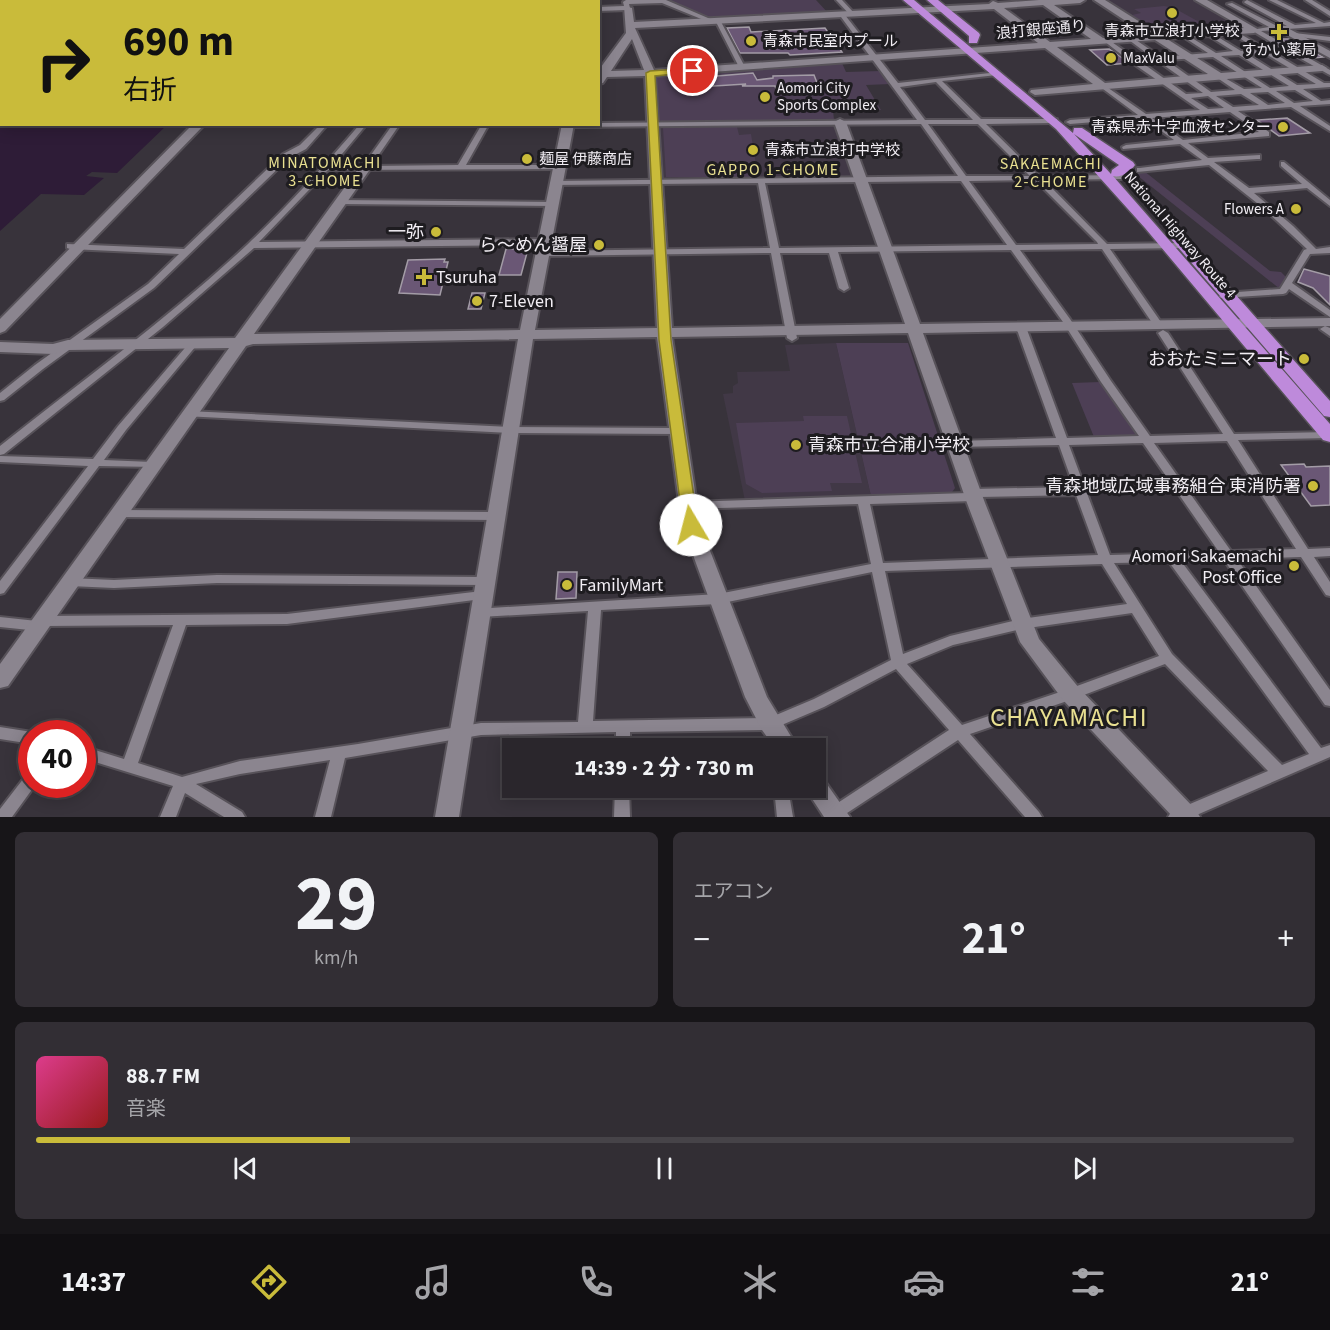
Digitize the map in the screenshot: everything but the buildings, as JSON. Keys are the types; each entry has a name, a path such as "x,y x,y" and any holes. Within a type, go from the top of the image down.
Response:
{"highway":[{"name":"National Highway Route 4","path":"908,0 931,7 1074,127 1212,297 1247,328 1330,412"},
{"path":"931,7 975,35 976,47"},
{"name":"National Highway Route 4","path":"976,47 997,73 1115,175 1184,245 1229,296 1247,328 1325,423 1330,435"}],"street":[{"path":"839,0 853,15"},
{"path":"631,29 715,21 843,16 991,3 1080,0"},
{"path":"1099,0 1265,107"},
{"path":"1200,0 1326,70"},
{"path":"1272,0 1326,24"},
{"path":"1308,0 1330,14"},
{"path":"1044,1 1206,111"},
{"path":"1242,1 1330,55"},
{"path":"742,67 715,21 668,2 626,2 631,29 650,73 665,337 694,538 756,697 773,734"},
{"path":"991,3 1247,191 1285,221 1314,251"},
{"path":"1230,4 1278,28 1330,39"},
{"path":"600,9 627,8"},
{"path":"843,16 877,58 1015,247 1146,439 1330,701"},
{"path":"1294,31 1326,24"},
{"name":"浪打銀座通り","path":"600,76 877,58 976,47 1047,45 1278,28"},
{"path":"600,76 631,29"},
{"path":"1232,31 1326,85 1330,90"},
{"path":"1208,33 1320,102"},
{"path":"1184,35 1330,129"},
{"path":"1126,147 1266,134 1131,39"},
{"path":"1133,61 1290,49"},
{"path":"1035,92 1162,80 1326,70"},
{"path":"896,85 997,73"},
{"path":"937,80 981,120 1105,246 1330,592"},
{"path":"1185,96 1326,85"},
{"path":"1074,127 1143,116 1330,102"},
{"path":"600,125 1054,121"},
{"path":"840,122 1021,624 1035,650 1071,694 1183,816 1279,772 1325,754 1173,559"},
{"path":"0,317 146,180 198,126"},
{"path":"0,398 68,345 134,299 188,252 286,156 303,147 323,126"},
{"path":"0,452 205,288 252,245 326,168 362,126"},
{"path":"0,680 309,244 396,126"},
{"path":"460,168 485,126"},
{"path":"447,817 525,340 568,126"},
{"path":"1140,170 1257,157"},
{"path":"1284,164 1330,204"},
{"path":"326,168 460,168 656,182 1038,178 1115,175"},
{"path":"760,181 792,334"},
{"path":"1247,191 1309,186"},
{"path":"339,202 552,204"},
{"path":"252,245 544,248 660,252 1184,245"},
{"path":"0,328 75,247 188,252"},
{"path":"833,250 844,288"},
{"path":"1212,297 1281,292 1289,285 1305,254 1330,250"},
{"path":"1289,285 1329,325"},
{"path":"0,347 53,349 68,345 239,343 247,347 792,334 1329,325"},
{"path":"1022,331 1106,560 1167,658 1279,772"},
{"path":"0,340 60,342 68,345"},
{"path":"0,590 122,428 192,344"},
{"path":"188,414 511,430 677,431"},
{"path":"955,444 1330,435"},
{"path":"0,459 152,465"},
{"path":"688,506 1081,491"},
{"path":"863,500 898,662 1034,817"},
{"path":"117,514 496,516"},
{"path":"70,582 114,584 217,579 482,596 595,607 718,599 878,567 1330,552"},
{"path":"0,622 287,619 482,596"},
{"path":"585,728 595,607"},
{"path":"168,817 182,783 210,773 339,754 482,729 623,728 773,734 811,707 898,662 950,641 1021,624 1135,608"},
{"path":"129,767 181,620"},
{"path":"824,798 836,815 958,732 1071,694 1167,658"},
{"path":"623,728 623,738"},
{"path":"0,734 18,736"},
{"path":"323,817 339,754"},
{"path":"96,756 182,783 237,817"},
{"path":"3,817 18,797"},
{"path":"622,798 622,817"},
{"path":"782,798 784,817"}],"shaded area":[{"path":"669,0 816,0 829,14 710,19"},
{"name":"青森市立浪打小学校","path":"1104,0 1195,0 1243,27 1157,34"},
{"path":"1164,6 1174,8 1210,28 1158,32 1132,15 1141,13 1134,9"},
{"name":"Aomori City Sports Complex","path":"842,63 846,72 881,71 891,84 866,85 881,110 833,110 834,120 657,121 655,75"},
{"name":"青森市立浪打中学校","path":"829,124 835,126 855,177 664,178 658,126"},
{"path":"0,126 166,126 117,173 92,172 86,176 104,178 84,195 41,194 0,231"},
{"path":"737,127 739,135 751,134 758,177 666,177 663,128"},
{"path":"1144,171 1270,271 1281,272 1287,278 1280,289 1133,172"},
{"name":"青森市立合浦小学校","path":"836,343 871,496 745,501 723,394 733,393 733,386 738,383 737,372 790,371 785,345"},
{"path":"836,343 908,343 955,488 950,495 871,496"},
{"path":"1100,382 1136,433 1135,436 1094,437 1072,383"},
{"path":"803,416 847,416 862,483 830,483 832,491 762,493 746,484 736,423 804,421"}],"place":[{"name":"青森市立浪打小学校","path":"1172,13"},
{"name":"すかい薬局","path":"1279,32"},
{"name":"青森市民室内プール","path":"751,41"},
{"name":"MaxValu","path":"1111,58"},
{"name":"Aomori City Sports Complex","path":"765,97"},
{"name":"青森県赤十字血液センター","path":"1283,127"},
{"name":"青森市立浪打中学校","path":"753,150"},
{"name":"麺屋 伊藤商店","path":"527,159"},
{"name":"Flowers A","path":"1296,209"},
{"name":"一弥","path":"436,232"},
{"name":"ら～めん醤屋","path":"599,245"},
{"name":"Tsuruha","path":"424,277"},
{"name":"7-Eleven","path":"477,301"},
{"name":"おおたミニマート","path":"1304,359"},
{"name":"青森市立合浦小学校","path":"796,445"},
{"name":"青森地域広域事務組合 東消防署","path":"1313,486"},
{"name":"Aomori Sakaemachi Post Office","path":"1294,566"},
{"name":"FamilyMart","path":"567,585"}],"district":[{"name":"GAPPO 1-CHOME","path":"773,170"},
{"name":"MINATOMACHI 3-CHOME","path":"325,172"},
{"name":"SAKAEMACHI 2-CHOME","path":"1051,173"},
{"name":"CHAYAMACHI","path":"1069,717"}],"route":[{"path":"691,525 665,340 650,73 693,71"}]}
